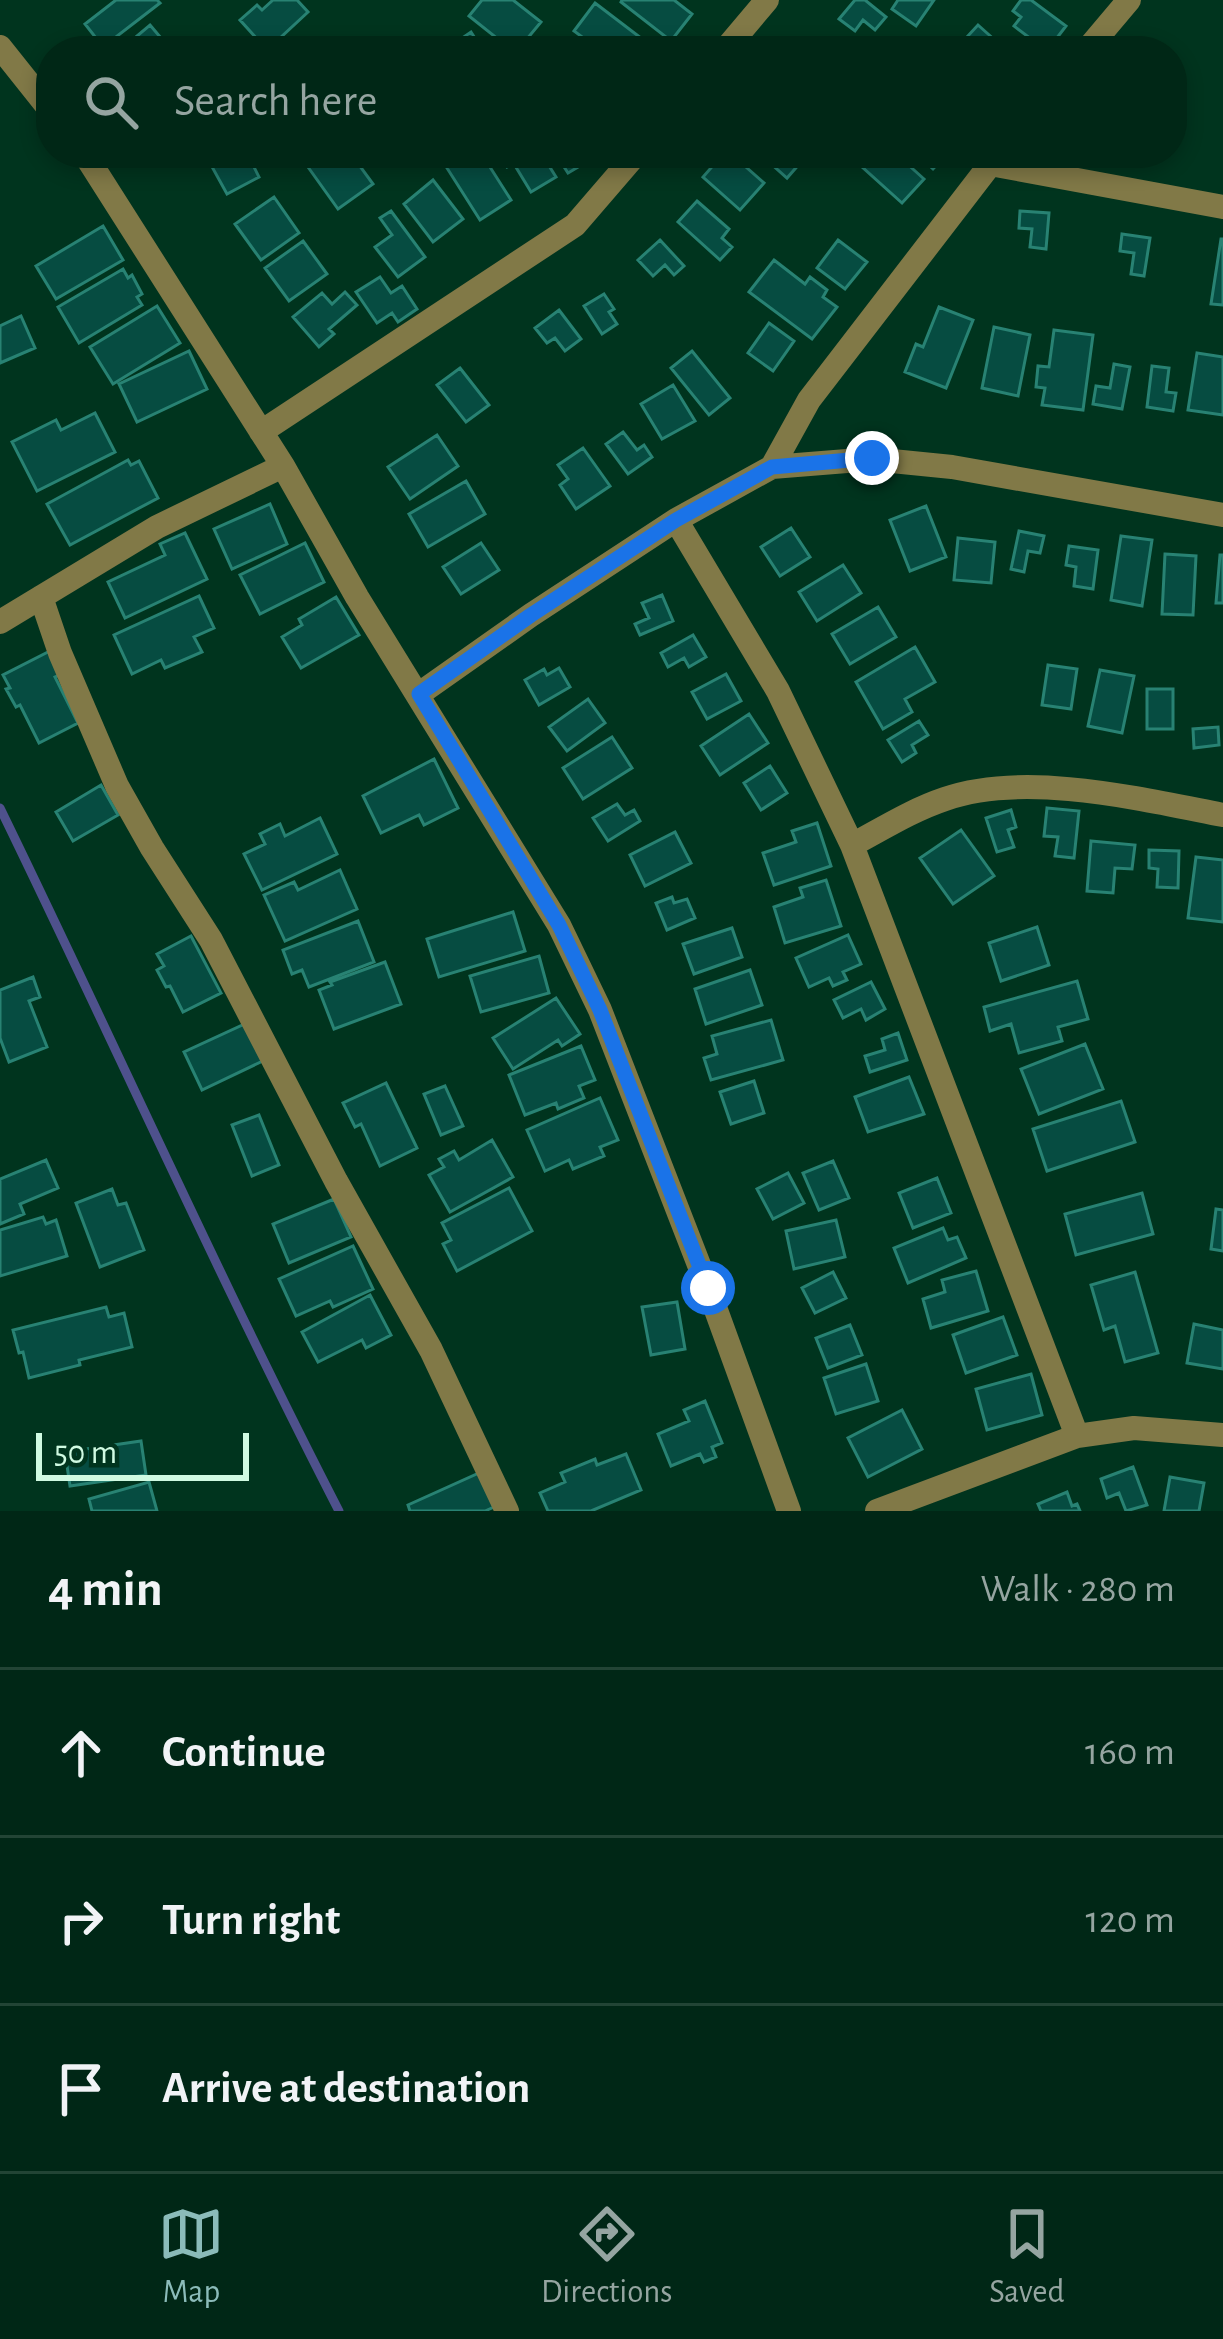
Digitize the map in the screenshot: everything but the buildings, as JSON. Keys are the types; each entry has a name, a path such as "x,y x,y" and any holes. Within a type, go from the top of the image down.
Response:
{"street":[{"path":"737,36 767,0"},
{"path":"1099,36 1129,0"},
{"path":"0,47 36,92"},
{"path":"94,168 283,466 559,925 600,1010 789,1511"},
{"path":"261,432 575,225 624,168"},
{"path":"772,467 809,400 987,168"},
{"path":"1042,168 1223,207"},
{"path":"419,694 676,520 772,467 872,458 952,466 1223,515"},
{"path":"0,622 157,527 283,466"},
{"path":"676,520 778,691 852,845 1077,1436"},
{"path":"41,597 117,786 220,958 431,1350 507,1511"},
{"path":"852,845 947,798 990,789 1054,788 1223,815"},
{"path":"877,1511 1077,1436 1134,1428 1223,1436"}],"waterway":[{"path":"0,808 339,1511"}],"route":[{"path":"708,1288 600,1010 559,925 419,694 676,520 772,467 872,458"}]}
